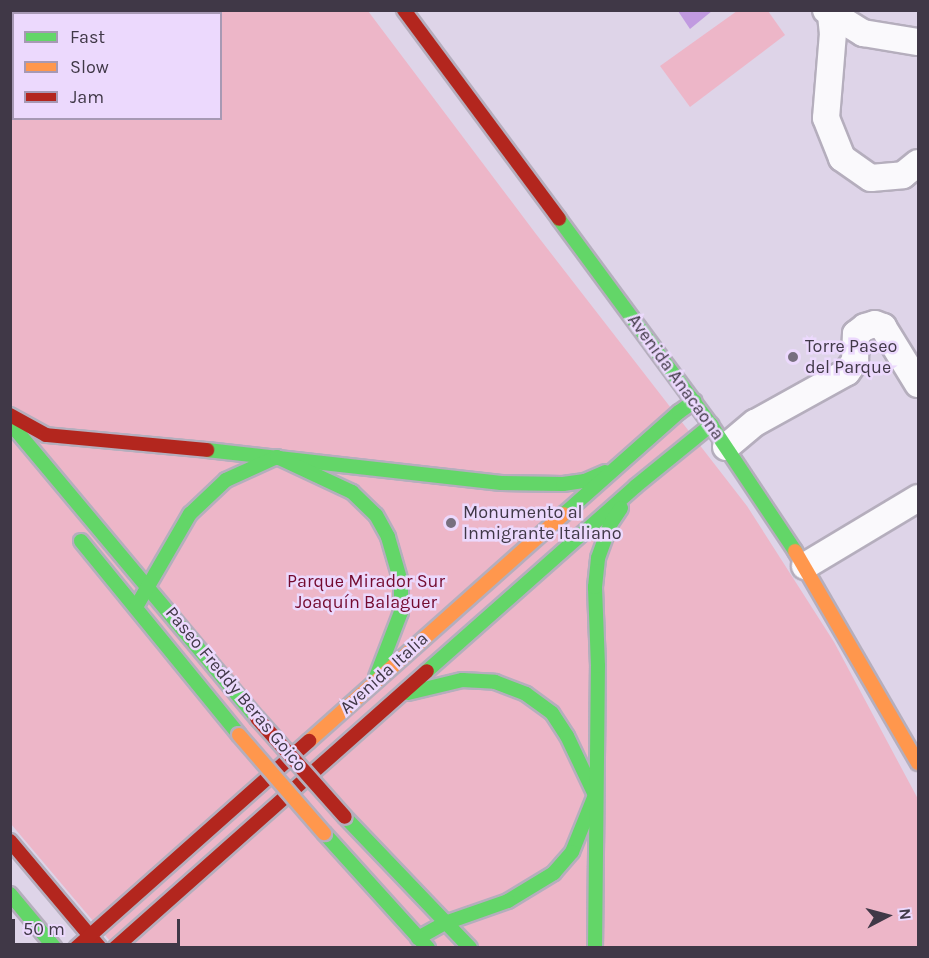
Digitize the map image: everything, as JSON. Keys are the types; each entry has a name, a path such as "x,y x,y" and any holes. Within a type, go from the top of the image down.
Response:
{"street":[{"name":"Avenida Anacaona","path":"404,10 711,424 805,566 918,763"},
{"path":"829,13 864,33 908,41"},
{"path":"829,13 833,33 826,118 842,158 871,178 903,175 918,163"},
{"path":"726,447 755,423 847,372 855,361 856,334 865,327 875,324 883,327 918,384"},
{"name":"Avenida Italia","path":"76,948 374,681 695,401"},
{"path":"10,415 46,435 538,485 585,481 618,466"},
{"name":"Paseo Freddy Beras Goico","path":"10,423 148,585 257,718 345,817 470,948"},
{"name":"Avenida Italia","path":"115,948 636,486 711,424"},
{"path":"136,607 190,514 226,480 278,457 352,492 375,515 388,537 400,582 401,612 374,681"},
{"path":"595,948 598,558 611,523 636,486"},
{"path":"805,566 918,498"},
{"name":"Paseo Freddy Beras Goico","path":"69,527 239,735 423,943"},
{"path":"400,696 462,680 495,682 526,694 552,713 567,736 595,795 572,852 554,873 508,901 445,923 423,943"},
{"path":"10,841 100,948"},
{"path":"10,894 55,948"}],"green space":[{"name":"Parque Mirador Sur Joaquín Balaguer","path":"10,11 368,11 536,234 747,506 834,642 918,799 918,947 115,947 11,824"},
{"path":"737,11 768,11 785,35 690,107 660,66"}],"shaded area":[{"path":"678,11 712,11 690,29"}],"traffic: fast":[{"path":"559,219 711,425 795,551"},
{"path":"564,514 679,412 695,401"},
{"path":"10,423 257,718"},
{"path":"427,671 636,486 711,425"},
{"path":"207,450 501,483 563,484 585,481 605,472"},
{"path":"136,607 190,514 226,480 277,457 352,492 376,515 388,537 401,582 401,612 376,677"},
{"path":"595,948 598,666 595,587 598,558 611,523 621,508"},
{"path":"81,541 239,735"},
{"path":"408,693 462,680 495,682 526,694 552,713 567,736 595,795 572,852 554,873 508,901 445,923 418,938"},
{"path":"345,817 470,948"},
{"path":"324,833 428,948"},
{"path":"10,894 55,948"}],"traffic: slow":[{"path":"309,741 564,514"},
{"path":"795,551 918,763"},
{"path":"239,735 324,833"}],"traffic: jam":[{"path":"404,10 559,219"},
{"path":"10,415 46,435 207,450"},
{"path":"115,948 427,671"},
{"path":"257,718 345,817"},
{"path":"76,948 309,741"},
{"path":"10,841 100,948"}],"place":[{"name":"Torre Paseo del Parque","path":"793,357"},
{"name":"Monumento al Inmigrante Italiano","path":"451,523"}]}
